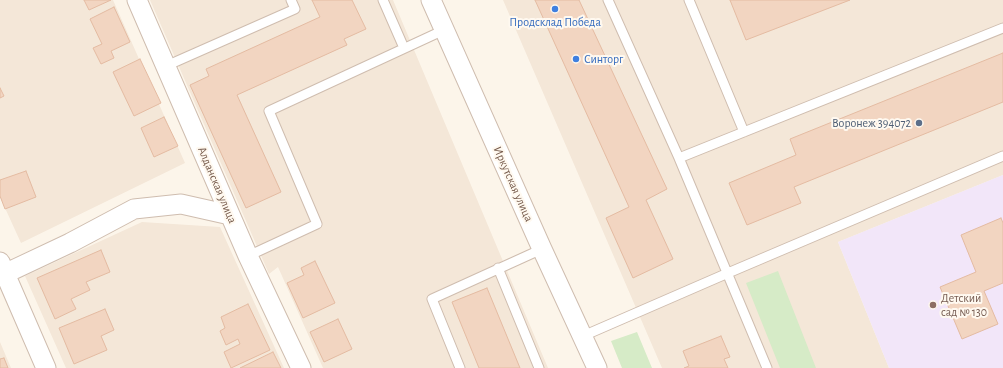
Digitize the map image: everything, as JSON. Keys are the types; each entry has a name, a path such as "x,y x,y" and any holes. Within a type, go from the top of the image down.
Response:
{"street":[{"name":"Алданская улица","path":"137,0 248,256 301,368"},
{"name":"Иркутская улица","path":"431,0 597,368"},
{"path":"46,368 2,271 70,243 134,209 181,204 230,215"}],"lane":[{"path":"166,66 295,9 291,0"},
{"path":"383,0 404,48"},
{"path":"608,0 679,158 767,368"},
{"path":"690,0 744,132"},
{"path":"679,158 1003,28"},
{"path":"248,256 317,224 269,111 444,30"},
{"path":"583,336 1003,156"},
{"path":"460,368 432,299 542,248"},
{"path":"498,268 539,368"}],"shaded area":[{"path":"0,0 113,0 185,163 21,243 0,197"},
{"path":"150,0 393,0 548,368 323,368 278,267 269,274"},
{"path":"503,0 1003,0 1003,175 838,242 889,368 662,368"},
{"name":"Детский сад № 130","path":"1003,175 1003,368 889,368 838,242"},
{"path":"142,222 220,227 284,368 66,368 25,276"},
{"path":"0,342 11,368 0,368"}],"green space":[{"path":"778,271 816,368 780,368 746,283"},
{"path":"637,332 652,368 622,368 611,341"}],"building":[{"path":"84,0 111,0 89,10"},
{"path":"312,0 352,0 366,29 344,39 347,45 237,95 281,192 246,208 190,85 209,76 206,69 320,17"},
{"path":"535,0 579,0 667,189 646,200 673,259 633,278 606,218 629,207"},
{"path":"730,0 850,0 746,40"},
{"path":"114,7 130,42 111,51 114,58 101,64 93,48 102,44 90,19"},
{"path":"1003,53 1003,102 794,187 801,203 747,225 729,183 796,155 790,139"},
{"path":"140,59 161,103 134,116 113,72"},
{"path":"0,88 4,96 0,98"},
{"path":"164,117 178,146 154,157 141,128"},
{"path":"26,171 36,197 5,209 0,196 0,180"},
{"path":"1001,218 1003,223 1003,283 984,291 998,324 962,339 940,287 976,272 961,235"},
{"path":"101,250 110,272 86,282 90,290 71,299 76,309 55,319 37,278"},
{"path":"315,261 335,303 303,318 287,283 304,275 301,268"},
{"path":"487,288 520,368 479,368 452,302"},
{"path":"248,304 270,350 231,368 224,352 240,344 238,339 226,345 220,331 225,328 221,317"},
{"path":"105,309 114,330 101,336 107,350 74,364 59,328"},
{"path":"338,319 352,349 324,362 310,332"},
{"path":"721,336 730,357 724,359 728,368 684,368 689,366 683,351"},
{"path":"273,352 281,368 240,368"},
{"path":"4,358 8,368 0,368 0,359"}],"place":[{"name":"Продсклад Победа","path":"555,9"},
{"name":"Синторг","path":"576,59"},
{"name":"Воронеж 394072","path":"919,123"},
{"name":"Детский сад № 130","path":"933,305"}]}
